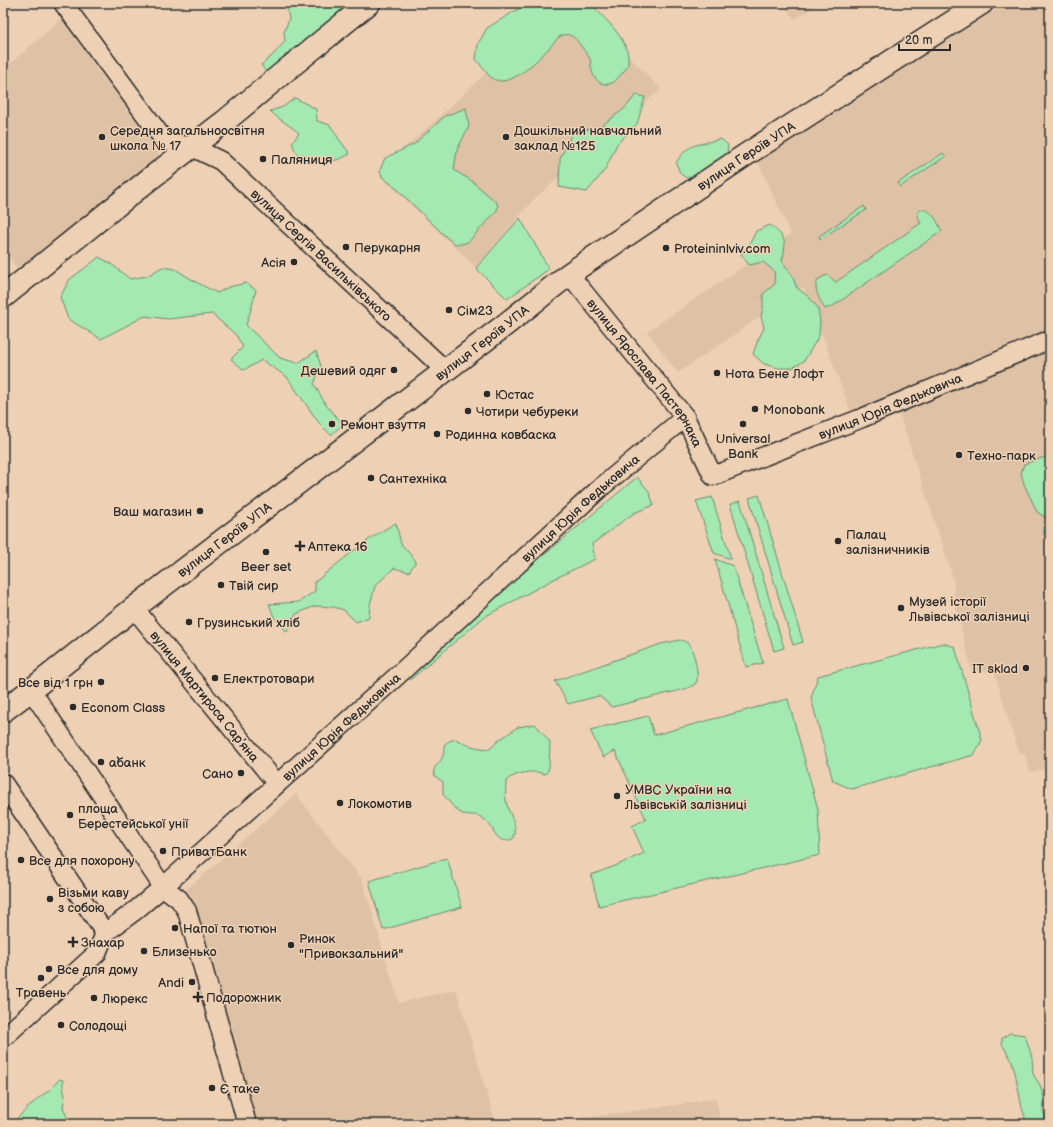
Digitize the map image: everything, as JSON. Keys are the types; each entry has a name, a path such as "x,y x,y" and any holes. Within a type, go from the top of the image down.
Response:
{"main road":[{"path":"3,297 147,181 224,122 369,3"},
{"name":"вулиця Героїв УПА","path":"3,711 134,608 569,274 744,156 982,3"}],"street":[{"name":"вулиця Сергія Васильківського","path":"63,3 161,136 173,143 192,147 221,162 445,370"},
{"name":"вулиця Ярослава Пастернака","path":"569,274 685,418 714,476"},
{"name":"вулиця Юрія Федьковича","path":"714,476 862,418 1044,342"},
{"name":"вулиця Юрія Федьковича","path":"105,933 136,910 163,887 396,676 593,494 626,465 685,418"},
{"name":"вулиця Мартироса Сарʼяна","path":"134,608 277,784"},
{"path":"31,690 163,887 179,899 187,911 247,1124"},
{"path":"3,783 105,933 97,953 3,1038"}],"shaded area":[{"path":"560,3 576,3 661,89 534,199 476,268 377,172 436,120"},
{"path":"782,3 821,3 794,19"},
{"path":"1007,3 1050,3 1050,768 1030,772 1024,753 1019,754 994,671 972,673 954,599 954,581 893,395 851,412 804,287 678,373 647,332 791,234 755,156"},
{"path":"61,19 153,144 160,157 160,164 23,276 3,249 3,70"},
{"name":"Ринок \"Привокзальний\"","path":"296,794 362,879 399,1003 456,989 496,1124 251,1124 186,890"},
{"path":"716,1098 721,1124 538,1124 669,1106"}],"green space":[{"path":"286,3 353,3 267,73 261,65 274,54 285,41 284,32 289,19"},
{"path":"528,3 590,3 617,32 627,49 627,67 611,84 604,84 597,81 591,69 590,59 576,39 570,35 563,35 559,37 547,51 519,75 509,80 500,81 492,78 476,59 478,44 487,28"},
{"path":"636,95 645,97 637,124 617,144 605,170 587,192 559,187 560,159 572,133 601,126 624,109"},
{"path":"295,98 316,109 317,121 330,125 350,154 337,160 322,163 308,161 296,152 292,143 299,133 270,111 283,107"},
{"path":"466,108 469,126 457,150 454,170 472,181 497,203 498,207 496,212 468,242 455,244 395,187 382,177 380,170 385,158 414,144 445,116"},
{"path":"721,139 728,145 727,154 696,176 686,178 680,173 676,163 680,156 695,145"},
{"path":"943,153 946,156 900,187 898,183"},
{"path":"864,206 866,210 820,239 819,236"},
{"path":"920,209 928,211 931,214 942,231 833,306 825,309 819,299 816,287 818,280 827,275 836,282 921,223 918,217 918,212"},
{"path":"520,218 549,269 507,299 476,268"},
{"path":"770,225 784,240 785,244 782,261 792,275 797,288 809,297 818,308 820,322 819,336 804,361 792,368 778,368 764,364 753,354 764,328 761,316 763,308 763,294 775,284 774,271 763,262 749,265 741,254 750,243 756,231"},
{"path":"99,257 110,263 130,279 147,276 162,267 175,269 217,293 229,287 246,283 256,290 246,325 280,358 298,363 316,351 321,366 314,384 326,405 343,424 331,435 319,423 287,377 262,360 244,370 231,359 243,347 236,335 212,314 168,319 145,316 101,339 68,319 60,297 70,279"},
{"path":"1050,456 1050,516 1045,517 1037,512 1024,484 1021,473 1024,464"},
{"path":"637,477 648,490 654,505 634,513 592,544 595,559 556,578 484,617 410,680 403,673"},
{"path":"759,495 803,642 793,645 749,498"},
{"path":"712,497 731,559 714,553 696,501"},
{"path":"740,501 784,648 774,651 730,504"},
{"path":"396,523 401,544 416,561 409,572 394,568 375,586 370,605 369,617 356,622 344,610 333,607 315,606 296,614 287,632 274,617 269,604 299,602 315,591 315,582 334,566 364,543"},
{"path":"1050,523 1050,548 1043,531 1043,527"},
{"path":"715,559 733,566 763,663 746,667"},
{"path":"680,640 687,643 692,649 697,670 696,683 685,689 612,707 599,696 568,704 555,681 661,644"},
{"path":"943,643 955,647 982,740 974,755 852,789 833,781 811,698 818,676"},
{"path":"788,699 818,809 820,855 599,906 591,875 644,853 632,826 646,819 615,751 603,757 590,730 648,716 654,735"},
{"path":"535,724 550,742 548,771 545,774 532,772 515,775 506,781 506,801 514,824 515,833 514,838 503,840 496,835 488,823 481,817 476,815 465,815 454,808 443,794 443,782 435,776 434,768 443,756 444,745 449,741 456,739 472,746 490,749 499,740 518,727"},
{"path":"447,858 462,907 383,930 369,881"},
{"path":"1010,1033 1025,1035 1032,1057 1033,1074 1040,1085 1044,1098 1043,1111 1048,1124 1027,1124 1012,1061 1002,1044 1002,1038"},
{"path":"60,1079 63,1080 65,1096 63,1107 70,1124 11,1124 36,1100"}],"place":[{"name":"Середня загальноосвітня школа № 17","path":"102,137"},
{"name":"Дошкільний навчальний заклад №125","path":"506,137"},
{"name":"Паляниця","path":"263,159"},
{"name":"Перукарня","path":"346,247"},
{"name":"Proteininlviv.com","path":"666,248"},
{"name":"Асія","path":"294,262"},
{"name":"Сім23","path":"449,310"},
{"name":"Дешевий одяг","path":"394,370"},
{"name":"Нота Бене Лофт","path":"717,373"},
{"name":"Юстас","path":"487,394"},
{"name":"Monobank","path":"755,409"},
{"name":"Чотири чебуреки","path":"468,411"},
{"name":"Ремонт взуття","path":"332,424"},
{"name":"Universal Bank","path":"743,424"},
{"name":"Родинна ковбаска","path":"437,434"},
{"name":"Техно-парк","path":"959,455"},
{"name":"Сантехніка","path":"371,478"},
{"name":"Ваш магазин","path":"200,511"},
{"name":"Палац залізничників","path":"838,541"},
{"name":"Аптека 16","path":"300,546"},
{"name":"Beer set","path":"266,552"},
{"name":"Твій сир","path":"221,585"},
{"name":"Музей історії Львівської залізниці","path":"901,608"},
{"name":"Грузинський хліб","path":"189,622"},
{"name":"IT sklad","path":"1026,668"},
{"name":"Електротовари","path":"215,678"},
{"name":"Все від 1 грн","path":"101,682"},
{"name":"Econom Class","path":"73,707"},
{"name":"а̀банк","path":"101,762"},
{"name":"Сано","path":"241,773"},
{"name":"УМВС України на Львівській залізниці","path":"617,796"},
{"name":"Локомотив","path":"340,803"},
{"name":"площа Берестейської унії","path":"70,815"},
{"name":"ПриватБанк","path":"163,851"},
{"name":"Все для похорону","path":"21,860"},
{"name":"Візьми каву з собою","path":"50,899"},
{"name":"Напої та тютюн","path":"175,928"},
{"name":"Знахар","path":"73,942"},
{"name":"Ринок \"Привокзальний\"","path":"291,945"},
{"name":"Близенько","path":"144,951"},
{"name":"Все для дому","path":"49,969"},
{"name":"Травень","path":"41,978"},
{"name":"Andi","path":"192,982"},
{"name":"Подорожник","path":"198,997"},
{"name":"Люрекс","path":"94,998"},
{"name":"Солодощі","path":"61,1025"},
{"name":"Є таке","path":"212,1088"}]}
